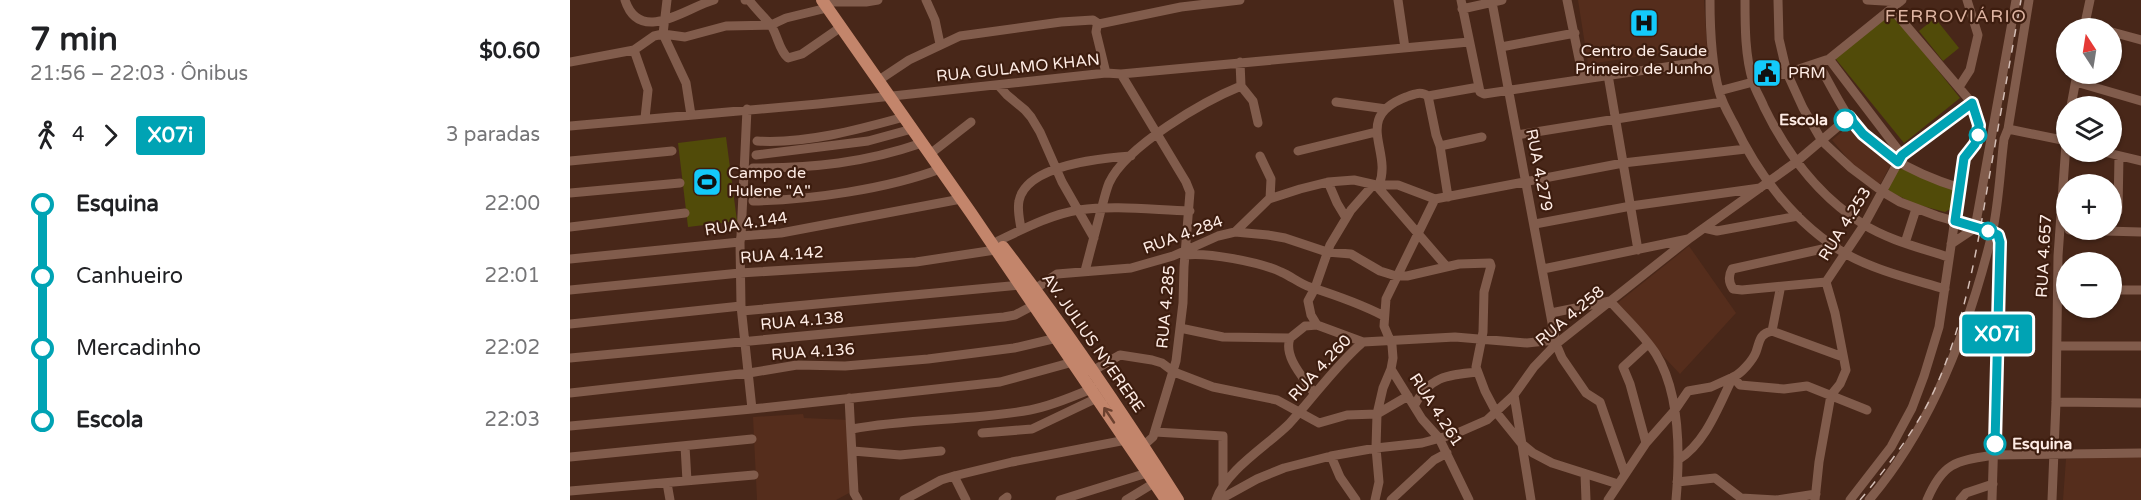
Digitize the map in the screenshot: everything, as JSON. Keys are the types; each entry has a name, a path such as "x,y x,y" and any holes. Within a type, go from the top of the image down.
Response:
{"main road":[{"name":"AV. JULIUS NYERERE","path":"825,3 971,213 1035,289 1094,370 1178,500"},
{"name":"AV. JULIUS NYERERE","path":"997,246 1034,305 1166,500"}],"street":[{"path":"625,0 629,9 643,22 665,21 714,0"},
{"path":"667,0 663,34 686,83 691,115"},
{"path":"746,0 749,0 757,12 771,25 783,53 788,58 802,54 841,27"},
{"path":"570,62 634,50 654,36 663,34 685,38 726,26 771,25 825,3 878,0"},
{"path":"926,0 935,20 940,44"},
{"path":"879,80 909,60 940,44 974,32 1052,22 1093,20 1099,24 1180,7 1240,0"},
{"path":"1398,0 1405,48"},
{"path":"1502,0 1461,4 1480,92 1484,94 1713,60"},
{"path":"1567,0 1583,78"},
{"path":"1710,0 1713,60 1722,102 1766,185 1798,216 1845,253 1889,273 1945,289"},
{"path":"1745,0 1746,42 1753,82 1771,120 1796,162 1827,197 1864,225 1948,258"},
{"path":"1778,0 1779,39 1787,73 1822,141 1851,168 1883,192 1916,209 1994,233 2000,242 1992,500"},
{"path":"1850,500 1890,447 1911,408 1939,327 1964,158 1975,144 1979,125 1972,103 1898,4 1867,0"},
{"path":"1959,87 1970,70 1978,35 1967,0"},
{"path":"1951,244 1975,228 2016,0"},
{"path":"1869,500 1908,447 1937,397 1957,347 1994,233 2004,139 2029,0"},
{"path":"2086,18 2090,0"},
{"name":"RUA 4.279","path":"1492,2 1556,342"},
{"path":"1719,91 1829,59 1898,4"},
{"path":"1099,24 1096,32 1106,73"},
{"path":"1501,47 1575,33"},
{"path":"2122,35 2141,40"},
{"name":"RUA GULAMO KHAN","path":"570,126 1106,73 1120,75 1469,42"},
{"path":"634,50 648,90 645,118"},
{"path":"1829,59 1900,159"},
{"path":"1240,62 1241,86 1253,101 1258,123"},
{"path":"1818,63 1849,117 1863,134 1932,180 1960,188"},
{"name":"RUA 4.285","path":"1120,75 1189,186 1190,211 1180,328 1173,372 1155,432 1144,446"},
{"path":"1608,75 1638,250"},
{"path":"2094,84 2141,101"},
{"path":"998,85 1028,113 1040,132 1067,193 1094,238"},
{"path":"1085,272 1111,180 1131,156 1188,112 1241,86"},
{"path":"1317,325 1308,305 1327,252 1346,218 1376,185 1383,169 1376,132 1381,116 1395,102 1414,94 1423,93 1428,96 1479,87"},
{"path":"1428,96 1440,146 1448,197"},
{"path":"1336,102 1386,109"},
{"path":"1518,135 1722,102"},
{"name":"RUA 4.253","path":"1815,497 1831,395 1845,376 1835,313 1826,282 1864,225 1900,159 1972,103"},
{"path":"747,109 740,273 741,308 752,409"},
{"path":"757,141 793,140 871,126 904,117"},
{"name":"RUA 4.258","path":"1217,500 1270,473 1331,456 1422,443 1479,424 1514,395 1556,342 1690,238 1796,162 1849,117"},
{"path":"930,154 971,122"},
{"path":"756,155 878,140 912,129"},
{"path":"2007,129 2056,139"},
{"path":"1298,151 1376,132"},
{"path":"1440,146 1482,137"},
{"path":"753,168 818,166 851,162 873,158 922,143"},
{"path":"1434,201 1526,180 1623,163 1746,149"},
{"path":"570,161 672,151"},
{"path":"1021,229 1018,207 1022,194 1030,184 1056,169 1101,159 1131,156"},
{"path":"1260,156 1271,179 1270,199"},
{"path":"2122,157 2141,162"},
{"path":"753,201 784,201 878,186 940,169"},
{"name":"RUA 4.284","path":"1035,289 1058,274 1131,268 1185,253 1218,236 1234,232 1270,199 1328,182 1354,180 1376,185 1398,185 1434,201"},
{"path":"1328,182 1336,203 1346,218"},
{"path":"570,193 680,183"},
{"path":"1376,185 1446,266"},
{"path":"1535,224 1766,185"},
{"name":"RUA 4.144","path":"570,259 781,233 961,199"},
{"name":"RUA 4.261","path":"1434,201 1386,299 1385,332 1393,354 1391,369 1422,419 1439,438 1469,500"},
{"name":"RUA 4.142","path":"570,291 740,273 916,262 997,246 1021,229 1079,210 1102,208 1190,211"},
{"path":"1905,243 1916,209"},
{"path":"570,227 685,213"},
{"path":"1704,228 1718,231 1798,216"},
{"path":"2122,231 2141,232"},
{"path":"1234,232 1286,238 1327,252 1350,254 1380,271 1396,276 1407,276 1446,266 1480,262 1491,264 1484,292 1482,338 1477,357 1477,372 1496,412 1521,443 1542,459 1618,484"},
{"path":"1543,269 1690,238"},
{"path":"1826,282 1742,290 1733,289 1729,274 1732,269 1836,246"},
{"path":"1185,253 1268,267 1295,278 1306,286 1357,302 1384,316"},
{"path":"570,324 1021,285"},
{"path":"1772,331 1780,290"},
{"path":"2122,290 2141,290"},
{"path":"1551,313 1610,301 1658,356 1675,410 1678,460 1676,500"},
{"name":"RUA 4.138","path":"570,358 1004,317 1015,315 1034,305"},
{"name":"RUA 4.657","path":"2052,500 2057,318"},
{"path":"1180,328 1223,337 1290,338 1305,326 1317,325 1363,342"},
{"path":"1608,500 1646,443 1675,410 1688,391 1711,387 1737,375 1756,352 1762,335 1772,331 1843,357"},
{"name":"RUA 4.136","path":"570,393 748,373 797,365 845,366 928,359 997,351 1057,338"},
{"path":"1290,338 1288,348 1292,358 1314,393"},
{"name":"RUA 4.260","path":"1217,500 1223,485 1299,412 1363,342 1482,338 1527,343 1556,342"},
{"path":"1556,342 1562,358 1586,393 1600,402 1625,474"},
{"path":"1646,443 1623,367 1648,344"},
{"path":"2057,346 2141,345"},
{"path":"1094,370 1120,355 1162,363 1173,372 1193,380 1233,392 1271,398 1319,423 1347,415 1377,414 1408,396"},
{"path":"570,426 1000,382 1073,362"},
{"path":"1376,500 1379,470 1376,448 1377,414 1383,388 1391,369"},
{"path":"1414,406 1424,389 1433,382 1455,375 1477,372"},
{"path":"1733,377 1740,385 1784,389 1802,385 1867,410"},
{"path":"1678,460 1690,451 1703,433 1733,377"},
{"path":"852,429 885,423 955,419 1033,410 1094,393"},
{"path":"982,433 1032,429 1094,393"},
{"path":"1514,395 1531,500"},
{"path":"846,500 856,496 849,398"},
{"path":"2056,402 2141,403"},
{"path":"1155,432 1223,436 1223,485"},
{"path":"570,457 752,439"},
{"path":"909,499 941,480 954,476 1012,462 1126,440"},
{"path":"684,446 687,481"},
{"path":"853,451 900,455 941,452"},
{"path":"1391,500 1434,460 1446,453"},
{"path":"1927,500 1935,481 1949,466 1971,459 1994,455 2141,453"},
{"path":"1331,456 1340,477 1356,500"},
{"path":"1585,474 1586,500"},
{"path":"570,492 754,475"},
{"path":"954,476 966,500"},
{"path":"1060,500 1150,478"},
{"path":"1126,500 1150,478"},
{"path":"1677,482 1715,478 1741,499 1777,500 1815,497"},
{"path":"667,483 670,500"},
{"path":"1960,500 1966,493 1993,484"}],"shaded area":[{"name":"Centro de Saude Primeiro de Junho","path":"1578,0 1704,0 1707,47 1588,64"},
{"path":"1892,13 1960,98 1904,143 1835,58"},
{"path":"1935,18 1959,48 1943,61 1919,31"},
{"path":"1849,126 1891,164 1881,183 1878,184 1854,166 1832,140"},
{"name":"Campo de Hulene \"A\"","path":"726,137 737,221 688,227 678,143"},
{"path":"1902,168 1950,186 1954,192 1950,209 1945,212 1915,204 1889,191 1887,187 1898,169"},
{"path":"1689,246 1736,313 1680,374 1615,305"},
{"path":"803,414 804,418 850,420 849,493 836,500 757,500 753,417"},
{"path":"2141,456 2141,500 2063,500 2066,459"}],"railway":[{"path":"1860,500 1890,462 1919,419 1934,391 1953,341 1974,263 2021,0"}],"bus line":[{"name":"X07i","path":"1845,120 1849,117 1863,134 1898,162 1902,155 1955,113 1972,103 1979,125 1978,135 1975,144 1964,158 1955,221 1992,232 1998,235 2000,242 1995,444"}],"place":[{"name":"Centro de Saude Primeiro de Junho","path":"1644,23"},
{"name":"PRM","path":"1767,73"},
{"name":"Escola","path":"1845,120"},
{"name":"Campo de Hulene \"A\"","path":"707,182"},
{"name":"Esquina","path":"1995,444"}],"district":[{"name":"FERROVIÁRIO","path":"1956,16"}]}
